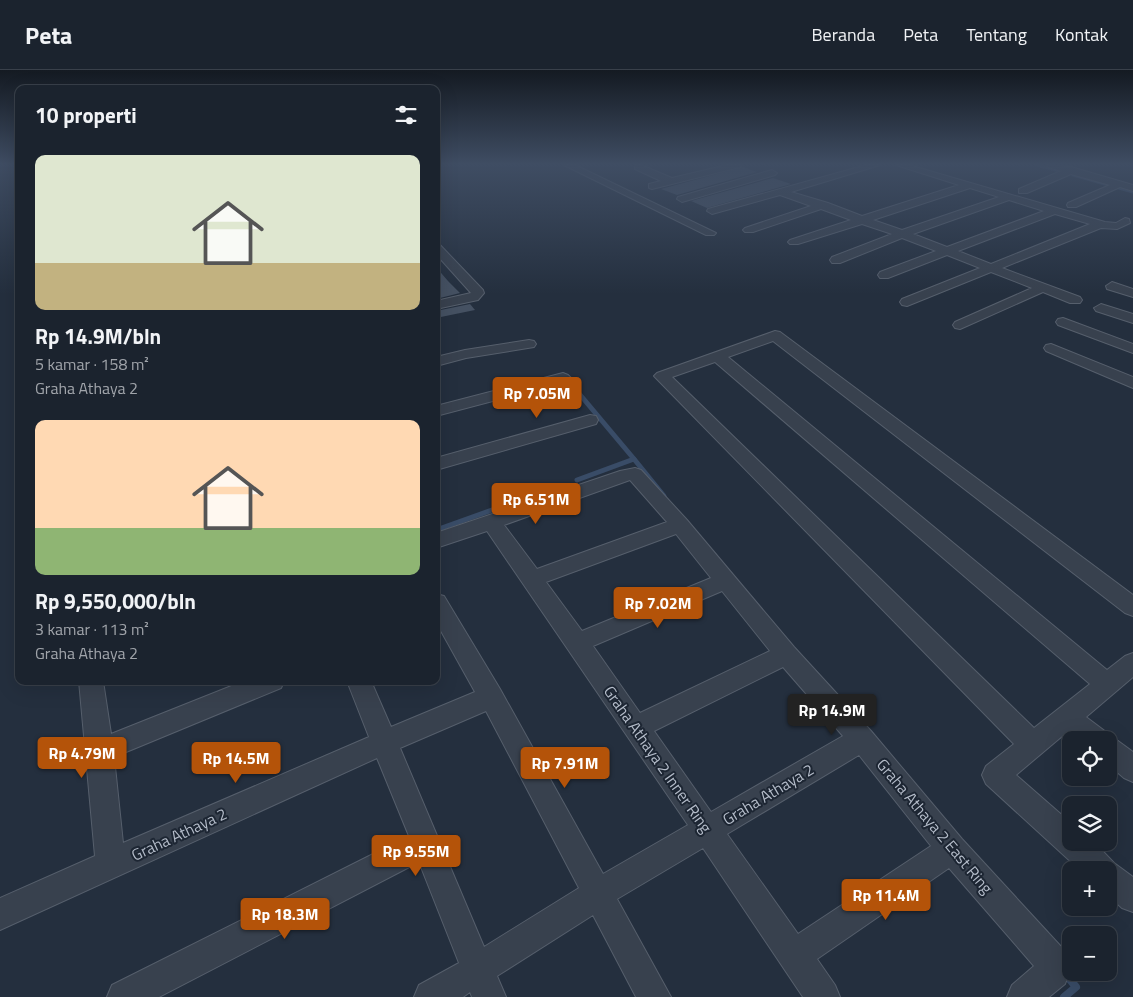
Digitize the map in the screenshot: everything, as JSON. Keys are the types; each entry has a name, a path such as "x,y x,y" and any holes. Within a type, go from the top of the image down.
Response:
{"street":[{"path":"659,208 710,233"},
{"path":"712,211 722,208"},
{"path":"749,230 814,208"},
{"path":"832,208 1075,300"},
{"path":"794,242 898,208"},
{"path":"836,260 902,234 976,208"},
{"path":"1049,208 1100,224 1117,226 1125,223 1125,221"},
{"path":"884,275 1055,210"},
{"path":"907,302 1100,224"},
{"path":"440,251 478,293 473,297 440,304"},
{"path":"1112,286 1133,293"},
{"path":"960,325 1042,288"},
{"path":"1101,308 1133,319"},
{"path":"1062,322 1133,349"},
{"path":"1033,745 662,376 775,334 1133,607"},
{"path":"440,361 465,354 529,344"},
{"path":"1050,348 1133,383"},
{"path":"717,356 1107,684"},
{"path":"1108,373 1133,360"},
{"path":"440,410 563,378"},
{"path":"440,463 590,420"},
{"name":"Graha Athaya 2 East Ring","path":"492,523 630,473 635,474 786,654 862,739 952,849 1054,964 1055,967 1052,972 1024,997"},
{"path":"440,541 492,523"},
{"name":"Graha Athaya 2 Inner Ring","path":"492,523 578,643 823,997"},
{"path":"532,579 680,526"},
{"path":"578,643 724,581"},
{"path":"440,609 491,697 654,997"},
{"path":"636,727 786,654"},
{"path":"1062,833 996,775 1107,684 1132,666"},
{"name":"Graha Athaya 2","path":"91,685 100,750 111,864"},
{"path":"100,750 262,685"},
{"path":"361,685 484,983"},
{"name":"Graha Athaya 2","path":"0,914 384,742 491,697"},
{"path":"1067,717 1085,731"},
{"name":"Graha Athaya 2","path":"431,997 484,983 597,894 862,739"},
{"path":"1117,756 1133,768"},
{"path":"124,997 426,843"},
{"path":"795,954 952,849"},
{"path":"1082,851 1092,861"},
{"path":"1117,883 1133,897"}],"building":[{"path":"440,272 448,281 460,293 440,298"},
{"path":"470,304 475,310 440,317 440,310"}],"waterway":[{"path":"566,378 634,459"},
{"path":"577,480 634,459"},
{"path":"634,459 664,496"},
{"path":"440,529 551,489"},
{"path":"1064,997 1076,987 1071,981"}]}
